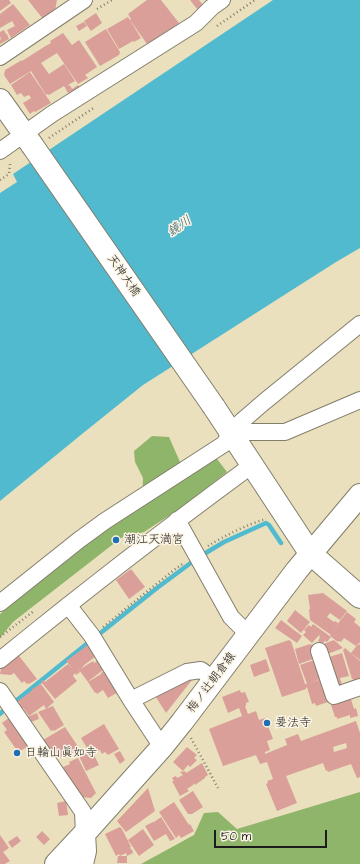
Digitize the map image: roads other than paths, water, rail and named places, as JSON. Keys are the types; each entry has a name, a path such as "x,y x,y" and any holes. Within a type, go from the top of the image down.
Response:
{"street":[{"path":"0,151 28,140 52,114 196,23 212,7 222,0"},
{"path":"0,57 78,1"},
{"name":"天神大橋","path":"0,100 214,407 310,553 359,595"},
{"path":"0,603 105,521 224,444 231,432 264,402 360,324"},
{"path":"231,432 285,432 360,400"},
{"path":"0,660 177,520 253,466"},
{"name":"梅ノ辻朝倉線","path":"56,864 162,747 310,553 360,495"},
{"path":"177,520 231,617 248,634"},
{"path":"68,605 92,636 162,747"},
{"path":"319,652 334,696 360,687"},
{"path":"131,700 187,672 201,670 214,680"},
{"path":"0,692 83,812 85,851 82,864"}],"water":[{"name":"鏡川","path":"273,0 360,0 360,248 143,385 0,501 0,193 17,182 13,174"}],"waterway":[{"path":"204,554 224,542 266,523 281,543"},
{"path":"98,635 192,562"},
{"path":"17,700 89,642"},
{"path":"0,714 4,710"}],"place":[{"name":"潮江天満宮","path":"116,540"},
{"name":"要法寺","path":"267,723"},
{"name":"日輪山眞如寺","path":"17,753"}]}
